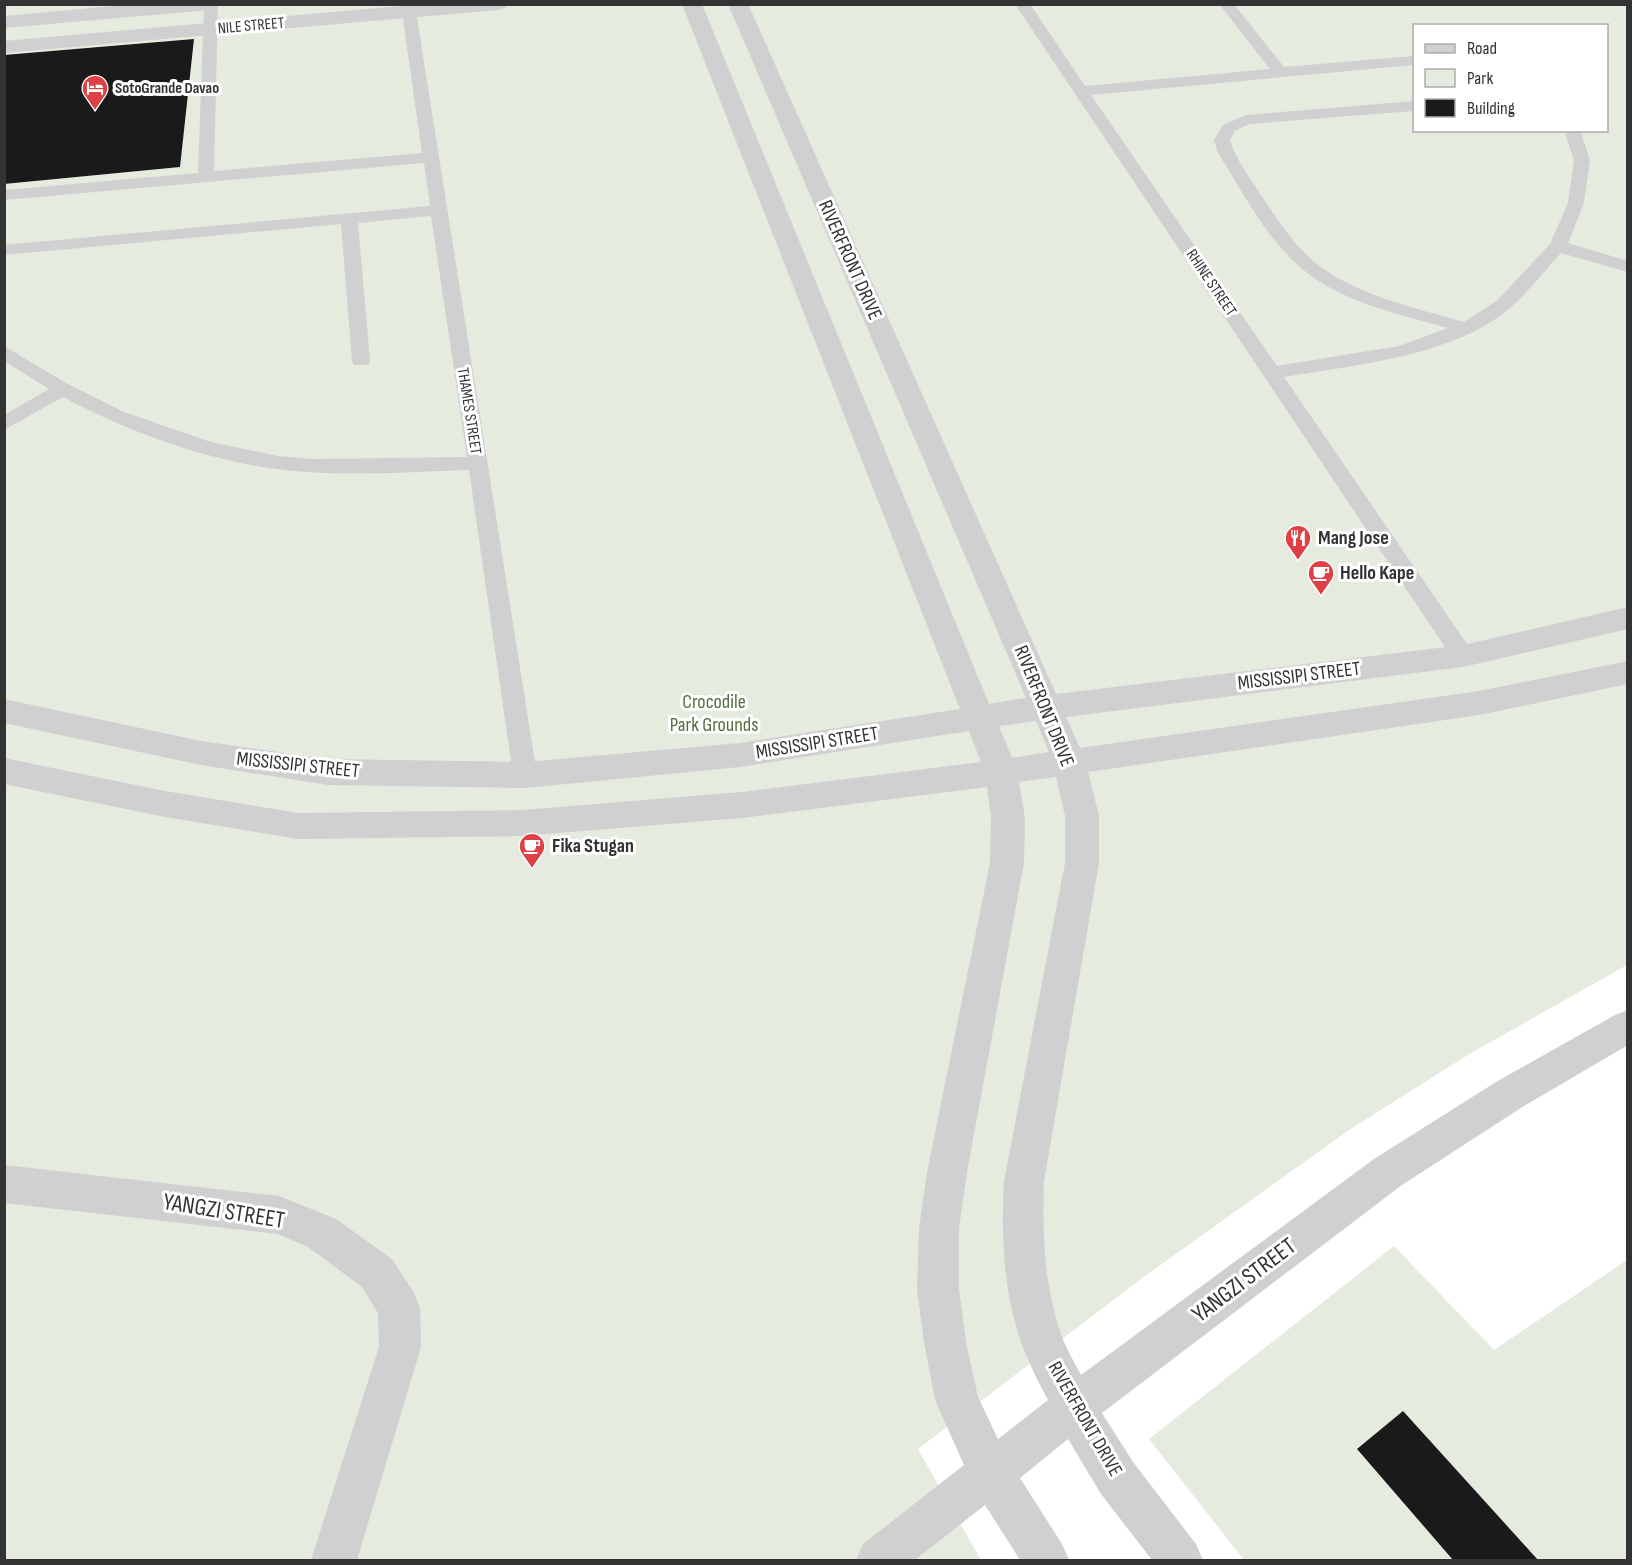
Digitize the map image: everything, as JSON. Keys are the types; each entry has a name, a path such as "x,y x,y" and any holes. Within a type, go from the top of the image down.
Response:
{"street":[{"name":"NILE STREET","path":"4,22 211,4"},
{"name":"NILE STREET","path":"4,47 498,4"},
{"path":"692,4 1001,772 1008,818 1007,863 946,1172 939,1227 938,1289 945,1342 957,1400 990,1472 1046,1560"},
{"name":"RIVERFRONT DRIVE","path":"738,4 1069,760 1082,816 1082,863 1024,1181 1022,1231 1029,1289 1044,1347 1074,1407 1118,1478 1180,1560"},
{"name":"MISSISSIPI STREET","path":"4,711 201,753 328,772 525,775 740,755 1047,707 1463,656 1628,618"},
{"path":"4,771 165,804 298,826 522,823 742,805 1001,772 1069,760 1479,703 1628,672"},
{"name":"YANGZI STREET","path":"879,1560 1074,1407 1388,1172 1510,1094 1628,1026"},
{"name":"YANGZI STREET","path":"4,1184 279,1215 322,1233 377,1273 399,1308 400,1347 334,1560"}],"lane":[{"path":"206,177 211,4"},
{"name":"RHINE STREET","path":"1022,4 1463,656"},
{"path":"1226,4 1280,72"},
{"name":"THAMES STREET","path":"4,352 60,390 124,420 202,447 288,464 369,467 477,463 409,12"},
{"path":"1080,91 1413,60"},
{"path":"1413,106 1246,120 1229,128 1222,140 1226,153 1286,242 1307,264 1336,283 1376,300 1466,328"},
{"path":"1272,372 1403,351 1466,328 1504,304 1558,246 1576,203 1582,160 1573,132"},
{"path":"4,195 431,157"},
{"path":"4,250 439,210"},
{"path":"349,218 361,361"},
{"path":"1558,246 1628,267"},
{"path":"4,423 60,390"},
{"path":"477,463 525,775"}],"green space":[{"name":"Crocodile Park Grounds","path":"5,4 1627,5 1627,965 1471,1053 1349,1130 1141,1279 918,1449 981,1560 5,1560 5,184 180,167 194,39 5,55"},
{"path":"1394,1246 1494,1350 1627,1260 1627,1560 1244,1560 1149,1439"}],"building":[{"name":"SotoGrande Davao","path":"194,39 180,167 4,184 4,55"},
{"path":"1403,1411 1538,1560 1453,1560 1357,1449"}],"place":[{"name":"SotoGrande Davao","path":"95,111"},
{"name":"Mang Jose","path":"1298,561"},
{"name":"Hello Kape","path":"1321,596"},
{"name":"Fika Stugan","path":"532,869"}]}
